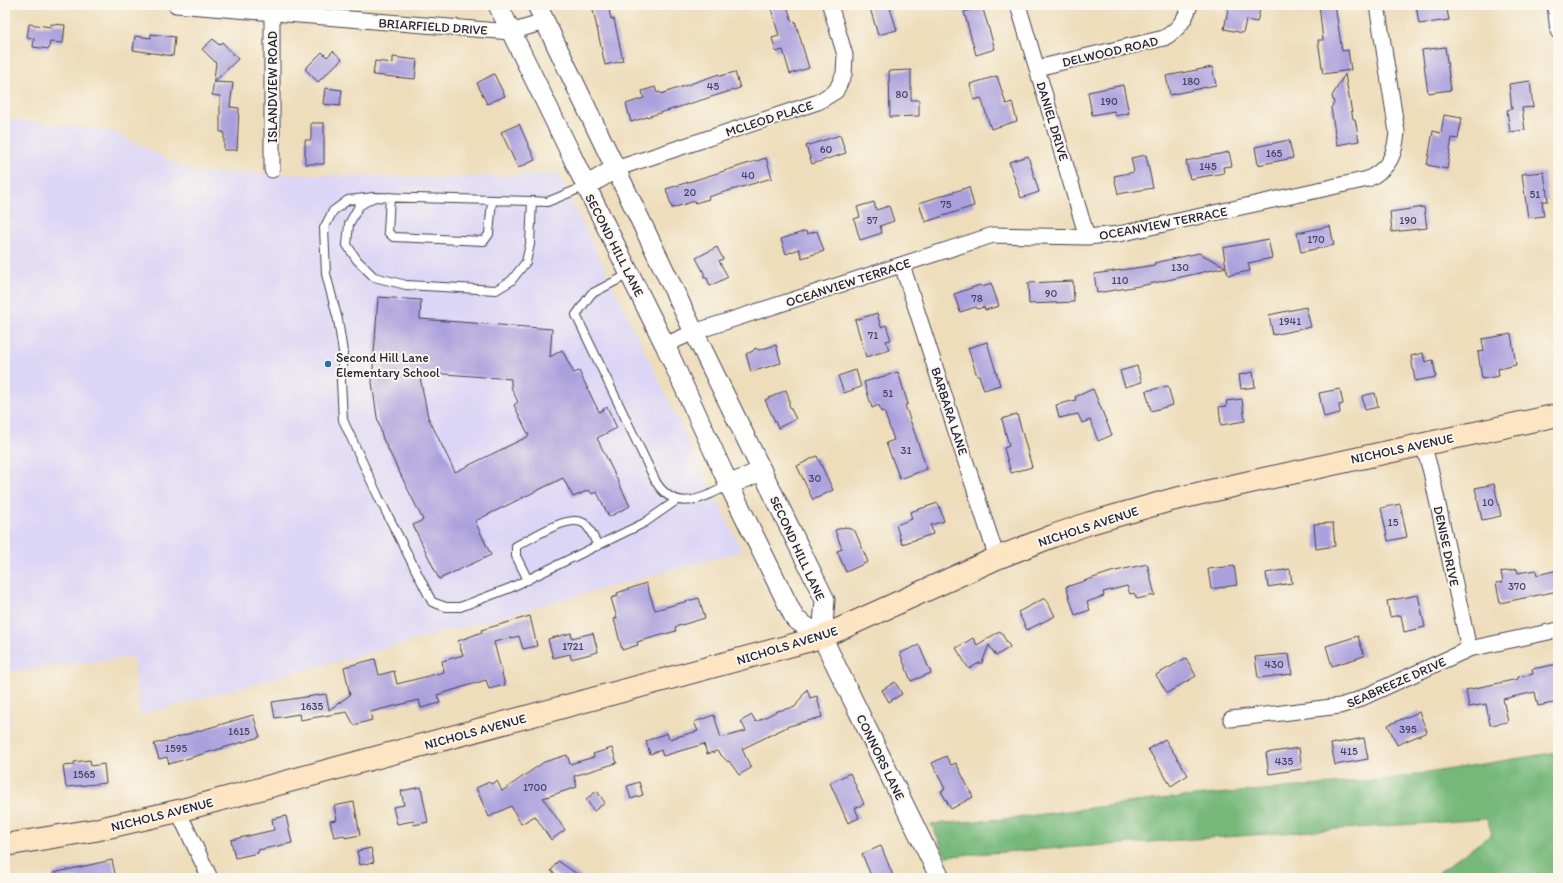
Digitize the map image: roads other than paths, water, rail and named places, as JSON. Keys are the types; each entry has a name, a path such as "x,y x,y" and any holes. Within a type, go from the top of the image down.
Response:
{"main road":[{"name":"NICHOLS AVENUE","path":"5,845 95,830 178,811 822,637 997,558 1053,536 1171,500 1558,415"}],"street":[{"name":"BRIARFIELD DRIVE","path":"176,5 272,9 511,32 540,13"},
{"name":"SECOND HILL LANE","path":"498,5 665,345 729,485 795,619 822,637 825,600 761,471 540,13"},
{"name":"MCLEOD PLACE","path":"615,169 818,102 836,91 844,74 845,55 830,5"},
{"name":"DANIEL DRIVE","path":"1018,5 1087,237"},
{"name":"DELWOOD ROAD","path":"1037,68 1164,38 1179,26 1186,16 1190,5"},
{"name":"OCEANVIEW TERRACE","path":"665,345 694,332 993,235 1087,237 1119,234 1359,182 1372,177 1388,164 1393,153 1397,132 1377,5"},
{"path":"1554,5 1558,31"},
{"name":"ISLANDVIEW ROAD","path":"272,9 272,170"},
{"path":"586,186 615,169"},
{"name":"BARBARA LANE","path":"902,264 997,558"},
{"name":"DENISE DRIVE","path":"1423,444 1431,472 1469,649"},
{"path":"729,485 761,471"},
{"name":"SEABREEZE DRIVE","path":"1231,719 1340,706 1355,701 1469,649 1558,630"},
{"name":"CONNORS LANE","path":"822,637 940,878"},
{"path":"178,811 210,878"}],"lane":[{"path":"586,186 547,202 374,197 348,200 333,210 324,228 326,274 338,320 343,352 341,381 344,420 379,498 432,602 446,607 460,608 528,580 644,523 677,500"},
{"path":"374,197 359,206 352,218 349,224 347,245 357,260 374,277 406,286 496,290 511,281 526,262 530,244 532,201"},
{"path":"390,197 388,232 393,237 484,241 489,234 492,200"},
{"path":"629,274 591,294 576,315 656,482 664,493 677,500 696,500 729,485"},
{"path":"528,580 516,556 516,546 562,522 578,520 586,525 598,546"}],"place":[{"name":"Second Hill Lane Elementary School","path":"328,364"}]}
